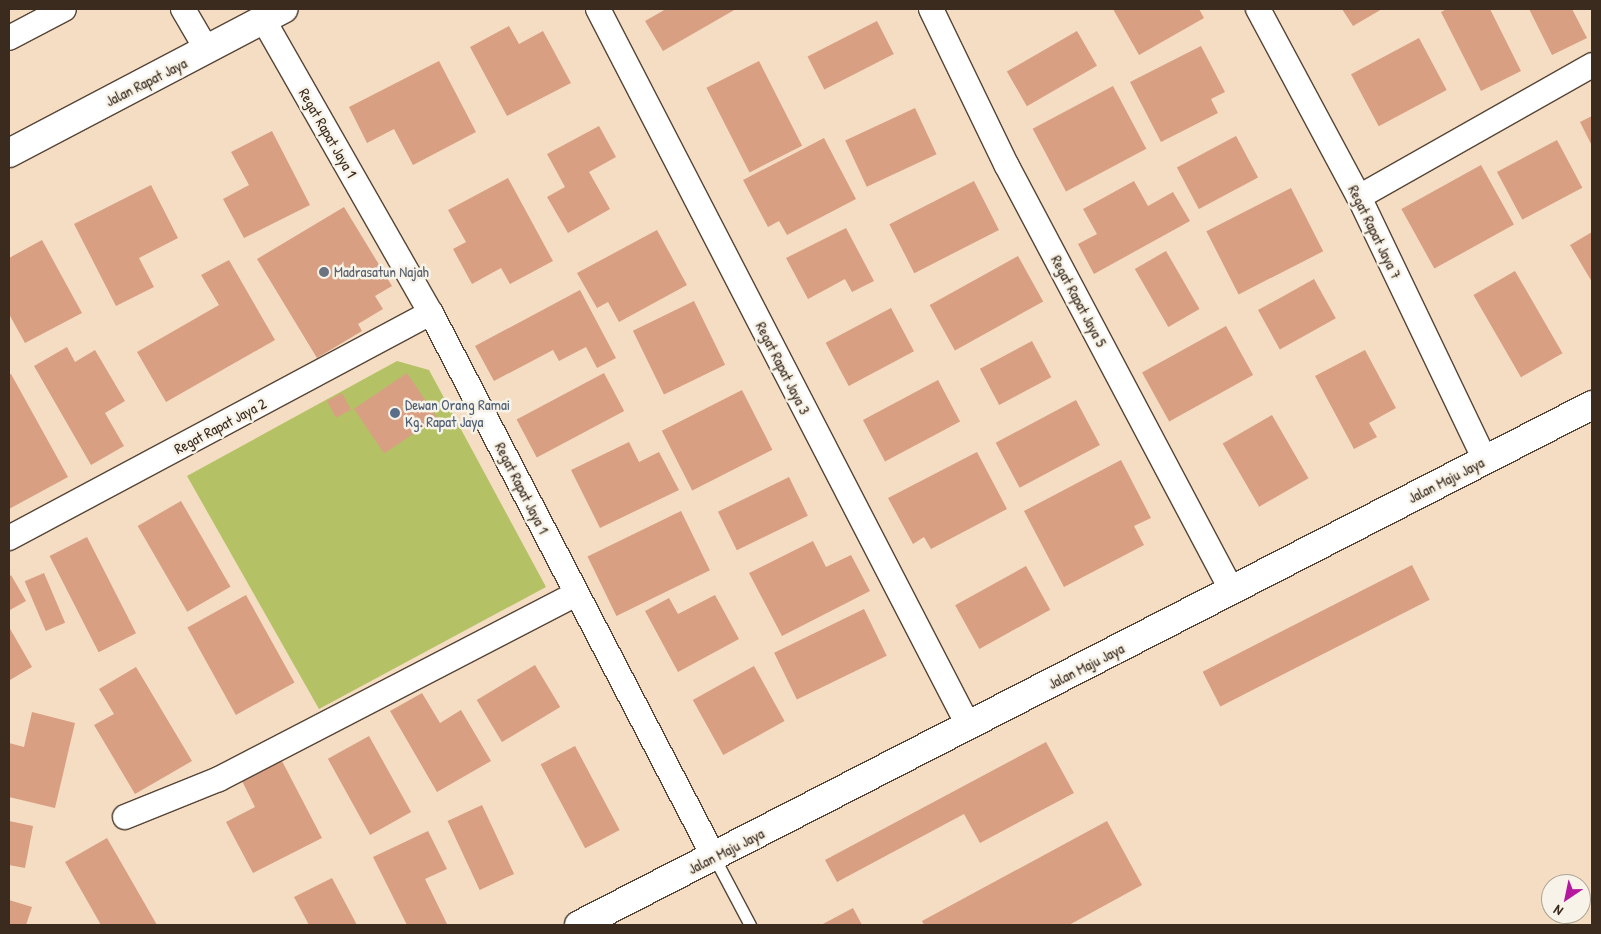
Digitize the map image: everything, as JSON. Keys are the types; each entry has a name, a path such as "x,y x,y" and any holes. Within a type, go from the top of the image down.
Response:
{"street":[{"path":"9,38 64,9"},
{"path":"183,9 206,50"},
{"name":"Regat Rapat Jaya 3","path":"598,9 969,727"},
{"name":"Regat Rapat Jaya 5","path":"931,9 1007,166 1232,591"},
{"name":"Regat Rapat Jaya 7","path":"1258,9 1359,197 1485,460"},
{"name":"Jalan Rapat Jaya","path":"9,153 273,14"},
{"name":"Regat Rapat Jaya 1","path":"273,14 714,857"},
{"path":"1359,197 1592,65"},
{"name":"Regat Rapat Jaya 2","path":"9,538 431,313"},
{"name":"Jalan Maju Jaya","path":"579,925 969,727 1592,405"},
{"path":"125,817 219,779 576,594"}],"lane":[{"path":"714,857 750,925"}],"green space":[{"path":"397,361 429,370 546,587 319,709 187,476"}],"building":[{"path":"666,9 736,9 663,51 645,21"},
{"path":"1113,9 1199,9 1204,18 1139,55"},
{"path":"1342,9 1382,9 1353,26"},
{"path":"1447,9 1490,9 1521,71 1481,91 1441,12"},
{"path":"1529,9 1572,9 1587,38 1552,55"},
{"path":"877,21 894,54 824,89 808,56"},
{"path":"509,26 519,44 543,31 571,83 507,116 470,47"},
{"path":"1077,31 1097,66 1027,106 1007,72"},
{"path":"1419,38 1447,90 1379,126 1351,74"},
{"path":"1201,46 1225,92 1211,99 1218,113 1161,142 1130,82"},
{"path":"439,61 476,132 413,165 394,129 367,143 349,107"},
{"path":"759,61 802,146 750,172 706,88"},
{"path":"1113,86 1146,149 1066,191 1033,129"},
{"path":"915,108 937,154 867,187 845,141"},
{"path":"1592,116 1592,146 1580,122"},
{"path":"599,126 616,157 589,172 610,209 568,233 547,197 565,187 547,154"},
{"path":"272,131 310,205 244,238 223,199 249,185 231,152"},
{"path":"1236,136 1258,177 1199,209 1177,167"},
{"path":"824,138 856,199 787,235 779,221 768,227 743,180"},
{"path":"1557,140 1582,188 1522,220 1497,172"},
{"path":"1481,165 1514,224 1434,269 1401,209"},
{"path":"508,178 553,261 510,284 501,268 472,284 453,249 466,242 448,210"},
{"path":"974,181 999,230 914,273 889,224"},
{"path":"1134,181 1148,206 1173,192 1190,221 1094,274 1078,244 1097,234 1083,209"},
{"path":"151,185 178,238 139,258 154,287 116,306 74,224"},
{"path":"1291,188 1323,251 1239,294 1206,231"},
{"name":"Madrasatun Najah","path":"344,207 392,286 375,296 383,309 358,324 362,331 317,358 257,259"},
{"path":"846,228 874,281 852,292 845,279 808,299 786,258"},
{"path":"657,230 687,285 619,322 608,302 597,308 577,273"},
{"path":"1592,232 1592,282 1570,245"},
{"path":"42,240 82,313 25,343 9,314 9,258"},
{"path":"1166,251 1200,309 1168,327 1135,269"},
{"path":"1018,256 1043,301 955,350 930,305"},
{"path":"229,260 275,340 166,402 137,352 219,305 201,275"},
{"path":"1515,271 1562,353 1521,377 1473,295"},
{"path":"1314,279 1336,318 1280,349 1258,310"},
{"path":"580,290 616,358 597,368 586,347 559,361 553,350 494,381 475,346"},
{"path":"694,301 725,365 664,395 633,331"},
{"path":"891,308 914,351 849,386 826,343"},
{"path":"1226,326 1253,375 1169,422 1142,373"},
{"path":"1032,341 1051,377 999,405 980,369"},
{"path":"67,347 75,362 95,350 125,401 105,413 124,446 91,465 34,366"},
{"path":"1365,350 1396,408 1369,423 1377,437 1354,449 1315,376"},
{"name":"Dewan Orang Ramai Kg. Rapat Jaya","path":"407,373 437,418 384,454 354,409"},
{"path":"604,373 624,411 537,457 517,419"},
{"path":"11,374 68,477 9,509 9,375"},
{"path":"938,380 960,421 885,461 863,420"},
{"path":"742,390 772,450 692,491 662,431"},
{"path":"342,393 351,410 336,418 327,401"},
{"path":"1076,400 1100,445 1020,488 996,443"},
{"path":"1272,415 1308,478 1259,507 1223,444"},
{"path":"629,442 639,462 659,452 679,490 600,528 571,470"},
{"path":"977,452 1007,509 931,549 924,537 913,544 888,498"},
{"path":"1121,460 1151,518 1134,526 1144,545 1064,587 1024,511"},
{"path":"789,477 808,516 737,550 718,512"},
{"path":"181,501 230,587 187,612 138,526"},
{"path":"681,511 710,570 616,616 588,557"},
{"path":"87,537 136,633 99,652 50,556"},
{"path":"813,541 826,567 851,555 870,591 782,636 749,573"},
{"path":"1412,565 1430,600 1220,706 1203,672"},
{"path":"1026,566 1050,610 979,649 955,605"},
{"path":"44,573 65,623 46,631 25,581"},
{"path":"11,575 26,601 10,610 9,577"},
{"path":"246,595 294,682 236,715 187,627"},
{"path":"715,595 739,639 678,672 645,611 669,598 678,614"},
{"path":"864,609 887,656 797,700 774,653"},
{"path":"9,627 32,667 10,680 9,678"},
{"path":"535,665 560,707 502,742 477,700"},
{"path":"754,666 785,721 723,755 693,700"},
{"path":"136,667 192,761 135,794 94,725 114,714 99,689"},
{"path":"422,693 440,723 461,710 491,761 437,792 390,711"},
{"path":"32,712 75,723 55,808 9,797 9,743 24,747"},
{"path":"369,736 411,812 370,835 328,759"},
{"path":"1046,742 1074,793 980,843 964,814 837,882 825,860"},
{"path":"575,746 620,830 585,848 541,764"},
{"path":"282,761 322,838 253,873 226,822 255,807 242,781"},
{"path":"482,805 514,874 480,890 448,821"},
{"path":"9,821 33,826 25,868 9,865"},
{"path":"1107,821 1142,885 1069,925 924,925 922,921"},
{"path":"428,831 447,869 425,879 447,924 407,925 373,857"},
{"path":"107,838 157,925 101,925 65,862"},
{"path":"332,878 357,925 309,925 294,897"},
{"path":"9,900 32,907 26,925 9,925"},
{"path":"853,908 862,925 821,925"}],"place":[{"name":"Madrasatun Najah","path":"324,272"},
{"name":"Dewan Orang Ramai Kg. Rapat Jaya","path":"395,413"}]}
